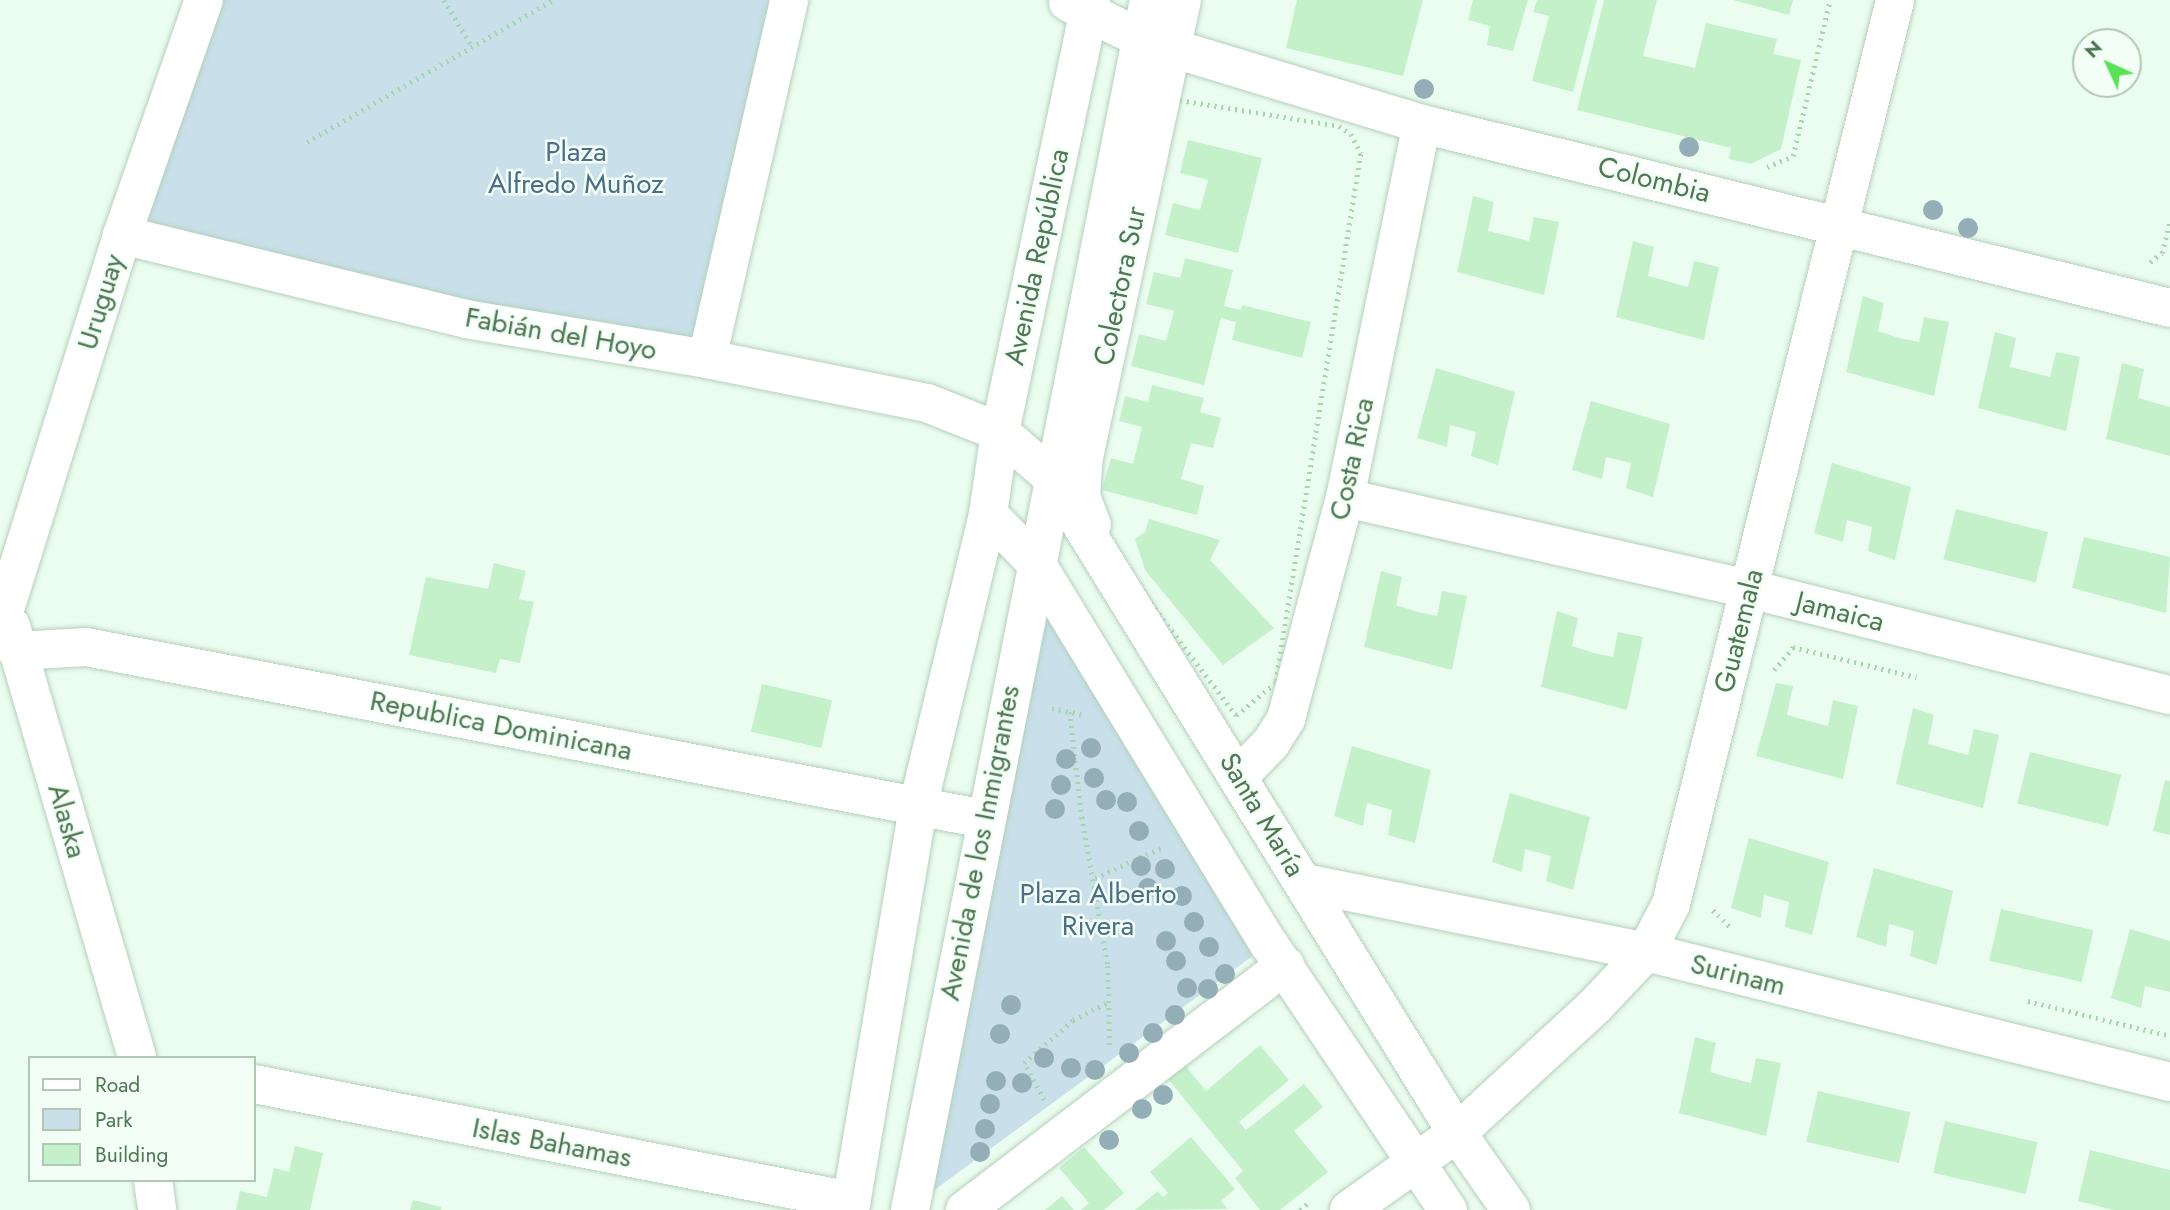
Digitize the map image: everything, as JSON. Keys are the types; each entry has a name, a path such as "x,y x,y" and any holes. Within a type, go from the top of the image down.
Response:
{"street":[{"name":"Uruguay","path":"2,599 122,235 204,0"},
{"path":"707,359 789,0"},
{"name":"Avenida República","path":"1052,477 1158,43 1149,0"},
{"name":"Colectora Sur","path":"1108,570 1081,496 1084,457 1158,43 1182,0"},
{"name":"Guatemala","path":"1334,1202 1457,1133 1595,1006 1646,952 1671,904 1895,0"},
{"name":"Avenida República","path":"988,514 1000,432 1081,5"},
{"name":"Colombia","path":"1081,5 1158,43 1422,124 2170,308"},
{"name":"Costa Rica","path":"1239,776 1271,743 1286,719 1345,498 1422,124"},
{"name":"Fabián del Hoyo","path":"122,235 466,319 707,359 927,403 1000,432"},
{"name":"Santa María","path":"1000,432 1052,477 1457,1133 1511,1210"},
{"name":"Avenida de los Inmigrantes","path":"914,1209 984,819 1052,477"},
{"name":"Jamaica","path":"1345,498 1750,589 2170,695"},
{"path":"988,514 1036,563 1285,965 1447,1210"},
{"path":"851,1206 918,806 988,514"},
{"name":"Alaska","path":"2,599 136,1056"},
{"name":"Republica Dominicana","path":"17,652 86,647 984,819"},
{"path":"0,690 17,652"},
{"name":"Surinam","path":"1304,883 1646,952 2170,1082"},
{"path":"965,1210 1285,965"},
{"name":"Islas Bahamas","path":"256,1084 851,1206"},
{"path":"153,1182 157,1210"}],"path":[{"path":"444,0 473,48"},
{"path":"307,142 554,0"},
{"path":"1793,156 1830,0"},
{"path":"1173,99 1339,126 1351,134 1361,154 1276,683 1236,716 1096,530 1090,495 1097,455 1173,99"},
{"path":"2144,267 2162,253 2170,220"},
{"path":"1771,681 1775,668 1793,647 1927,679"},
{"path":"1045,720 1048,707 1085,715"},
{"path":"1070,712 1082,817 1095,878 1108,966 1106,1030 1116,1059"},
{"path":"1095,878 1173,842"},
{"path":"1710,907 1727,928 1741,931"},
{"path":"2022,1000 2170,1036"},
{"path":"1048,1108 1024,1063 1073,1020 1107,1003"},
{"path":"1300,1210 1334,1202"}],"green space":[{"name":"Plaza Alfredo Muñoz","path":"204,0 789,0 707,359 122,235"},
{"name":"Plaza Alberto Rivera","path":"1036,563 1269,944 910,1208"}],"building":[{"path":"1297,0 1423,0 1403,76 1286,48"},
{"path":"1473,0 1528,0 1513,51 1487,45 1490,26 1468,20"},
{"path":"1537,0 1597,0 1573,92 1532,81 1549,16 1533,12"},
{"path":"1604,0 1657,0 1643,56 1695,68 1706,23 1777,39 1773,54 1801,60 1781,149 1751,164 1729,159 1731,148 1577,110"},
{"path":"1733,0 1793,0 1789,15"},
{"path":"1188,140 1262,158 1238,253 1165,235 1173,203 1200,210 1208,180 1180,173"},
{"path":"1473,196 1494,202 1488,231 1529,241 1534,217 1559,222 1544,295 1457,272"},
{"path":"1633,241 1654,247 1648,276 1688,287 1694,261 1719,267 1704,340 1616,317"},
{"path":"1185,258 1233,270 1224,306 1241,310 1242,305 1311,322 1302,358 1232,340 1236,322 1221,318 1204,385 1131,366 1139,334 1166,341 1174,311 1146,304 1154,272 1180,278"},
{"path":"1863,296 1884,303 1878,331 1899,338 1919,342 1924,317 1949,322 1934,396 1846,372"},
{"path":"1995,332 2016,338 2010,367 2050,377 2056,352 2080,357 2066,431 1978,408"},
{"path":"2122,363 2144,369 2138,398 2170,407 2170,456 2106,439"},
{"path":"1436,368 1515,392 1498,465 1471,456 1476,432 1450,425 1447,447 1417,438"},
{"path":"1152,385 1204,398 1200,412 1221,418 1213,448 1191,443 1181,479 1204,486 1197,515 1102,490 1111,458 1133,464 1142,427 1119,421 1125,396 1148,402"},
{"path":"1591,401 1670,424 1653,497 1626,488 1631,463 1606,457 1602,479 1572,470"},
{"path":"1832,463 1911,487 1895,560 1868,551 1872,527 1847,520 1843,542 1814,533"},
{"path":"1956,509 2048,532 2036,582 1943,559"},
{"path":"1149,519 1220,540 1210,560 1274,628 1223,665 1145,570 1135,539 1145,532"},
{"path":"2084,537 2170,557 2166,613 2072,588"},
{"path":"494,563 526,571 519,599 534,602 520,663 500,659 496,673 409,655 426,577 488,589"},
{"path":"1381,571 1402,577 1396,605 1418,612 1437,616 1442,591 1467,596 1452,670 1364,647"},
{"path":"1557,611 1578,618 1572,646 1594,653 1613,657 1618,632 1643,637 1627,710 1541,687"},
{"path":"1776,683 1793,686 1787,715 1828,726 1833,700 1858,706 1843,779 1756,756"},
{"path":"762,684 832,700 821,748 751,732"},
{"path":"1913,708 1934,715 1928,744 1968,755 1974,729 1999,735 1983,808 1896,784"},
{"path":"1352,746 1431,770 1415,843 1388,835 1392,810 1367,803 1363,826 1334,816"},
{"path":"2030,752 2121,775 2108,826 2017,803"},
{"path":"2165,780 2170,781 2170,835 2153,831"},
{"path":"1510,793 1590,817 1573,890 1546,881 1551,856 1525,849 1522,872 1492,862"},
{"path":"1749,838 1829,862 1812,935 1785,927 1789,902 1764,895 1761,918 1731,908"},
{"path":"1874,868 1953,891 1937,965 1910,956 1914,931 1889,924 1886,947 1856,937"},
{"path":"2001,909 2094,930 2082,982 1989,961"},
{"path":"2130,929 2170,941 2170,992 2145,986 2141,1008 2111,998"},
{"path":"1695,1037 1716,1043 1710,1072 1751,1083 1756,1058 1781,1063 1766,1136 1679,1113"},
{"path":"1260,1045 1289,1080 1239,1122 1246,1130 1304,1084 1323,1107 1294,1131 1328,1172 1280,1210 1260,1210 1235,1178 1243,1171 1168,1079 1185,1065 1206,1091"},
{"path":"1818,1091 1911,1112 1899,1163 1806,1142"},
{"path":"1945,1121 2038,1142 2026,1194 1933,1173"},
{"path":"1191,1137 1235,1189 1221,1201 1228,1209 1135,1210 1158,1191 1163,1197 1168,1193 1150,1172"},
{"path":"295,1146 323,1153 310,1210 236,1210 240,1191 267,1197 274,1168 289,1172"},
{"path":"1084,1147 1124,1193 1104,1210 1081,1210 1089,1203 1059,1168"},
{"path":"2090,1150 2170,1170 2170,1210 2113,1210 2078,1201"},
{"path":"1062,1196 1074,1210 1045,1210"},
{"path":"413,1200 441,1207 441,1210 410,1210"}]}
